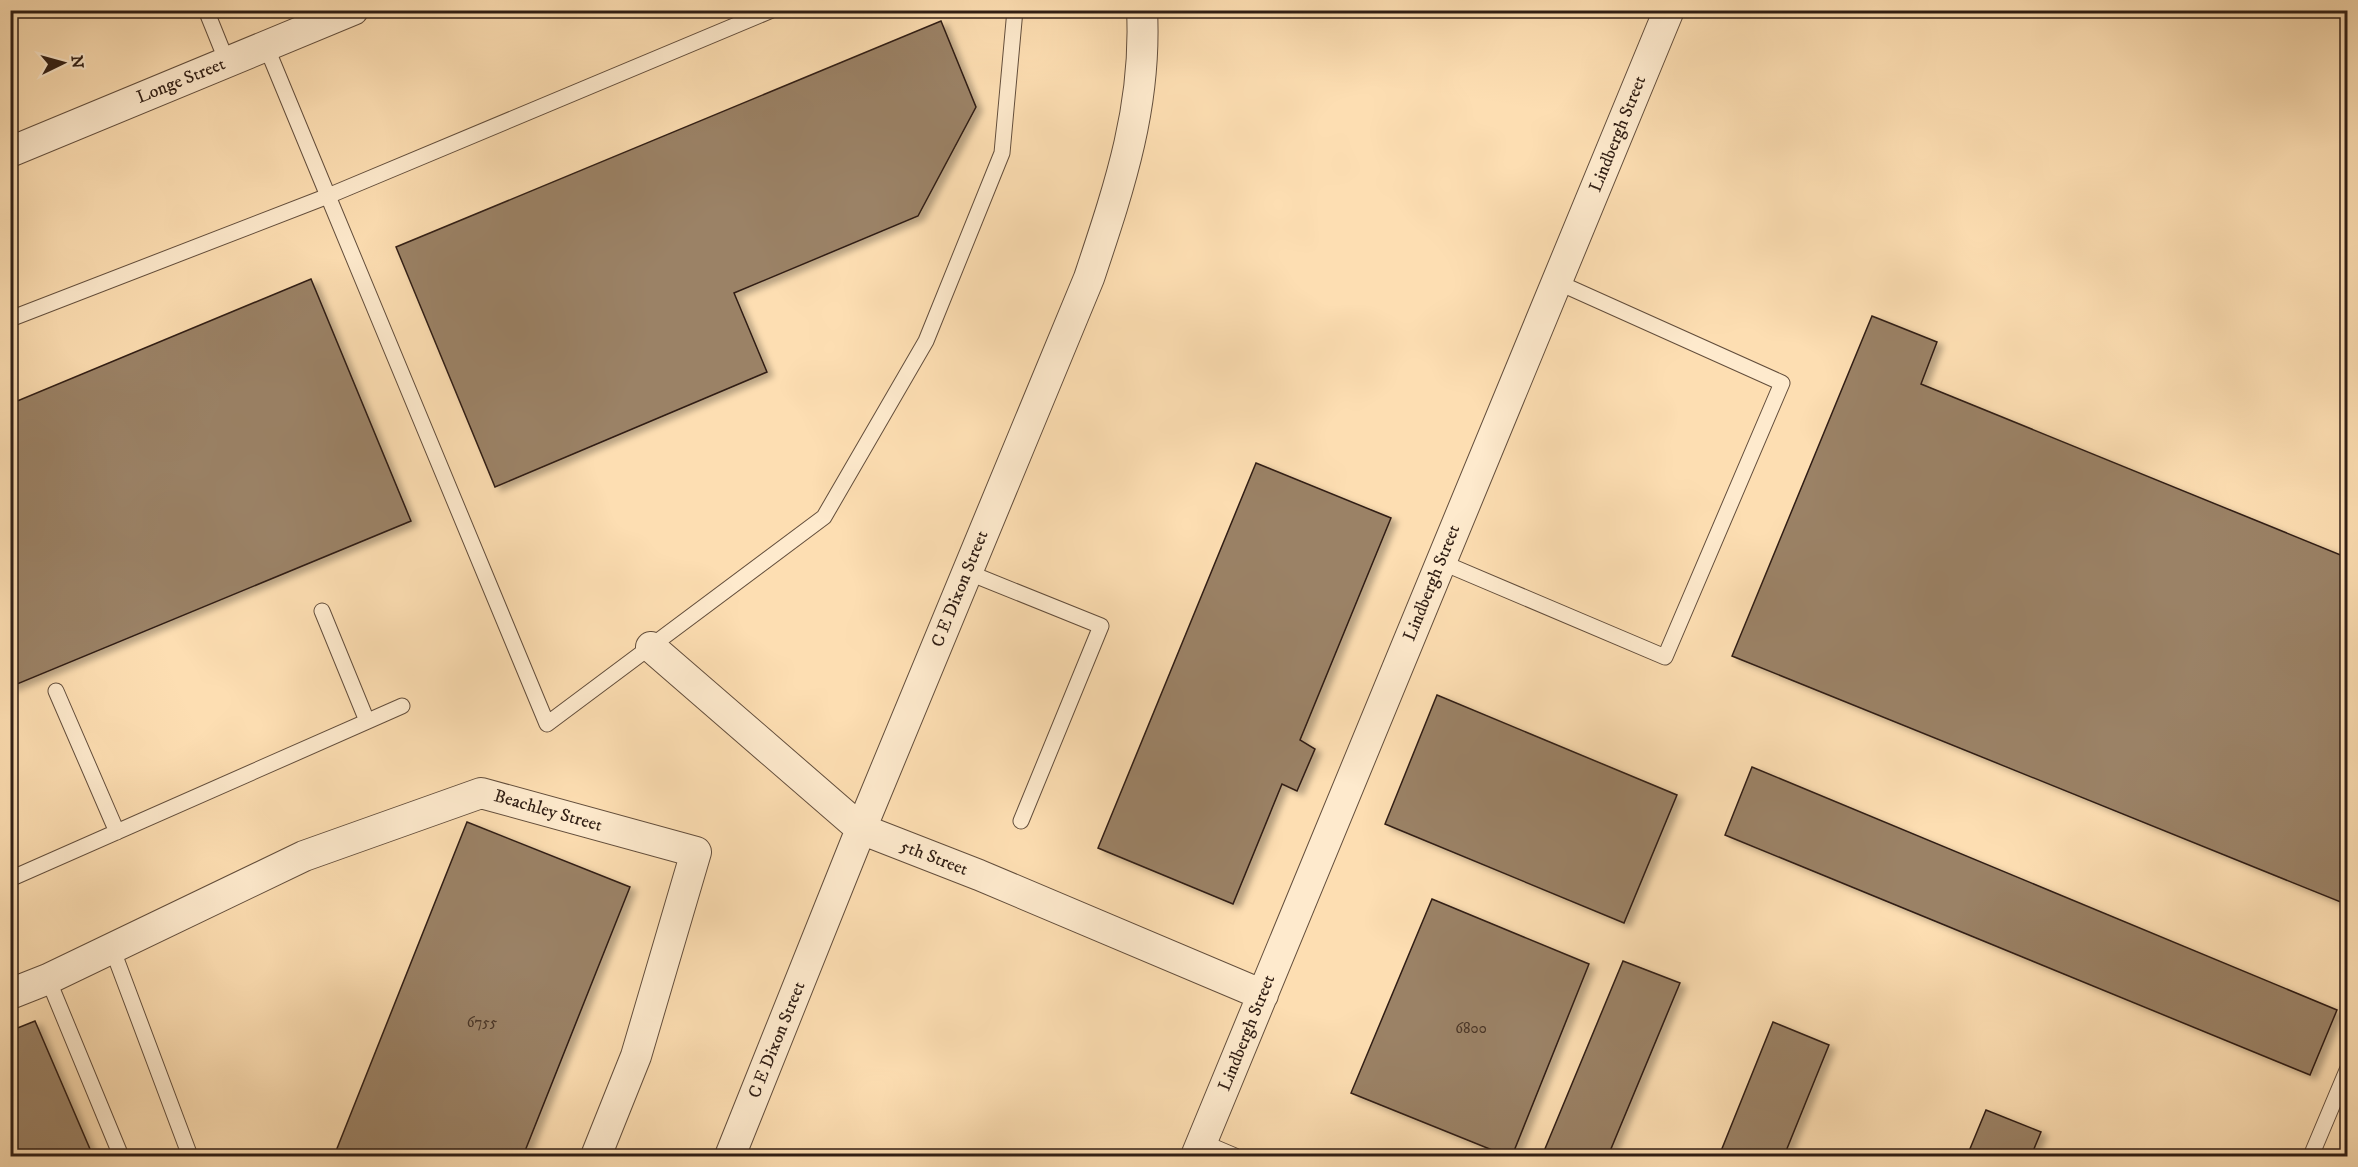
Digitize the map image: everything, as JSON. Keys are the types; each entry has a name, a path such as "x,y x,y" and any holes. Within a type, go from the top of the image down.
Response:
{"street":[{"name":"Longe Street","path":"10,152 352,10"},
{"name":"C E Dixon Street","path":"730,1156 861,829 1089,278 1119,188 1135,125 1144,39 1142,10"},
{"name":"Lindbergh Street","path":"1199,1149 1669,10"},
{"name":"5th Street","path":"651,646 861,829 979,875 1263,995"},
{"name":"Beachley Street","path":"10,994 48,980 304,856 481,793 696,852 636,1056 596,1156"}],"lane":[{"path":"206,10 227,62"},
{"path":"10,319 328,196 772,10"},
{"path":"266,46 547,724 824,517 926,341 1002,153 1015,10"},
{"path":"1441,562 1665,657 1782,383 1557,282"},
{"path":"967,572 1101,626 1021,821"},
{"path":"322,611 367,721"},
{"path":"56,691 117,832"},
{"path":"10,879 402,706"},
{"path":"112,948 190,1156"},
{"path":"48,980 121,1156"},
{"path":"2311,1156 2348,1068"},
{"path":"1199,1149 1235,1156"}],"building":[{"path":"941,21 976,107 918,216 734,293 767,372 495,487 396,247"},
{"path":"311,279 411,521 10,687 10,404"},
{"path":"1872,316 1937,342 1921,384 2348,558 2348,905 1732,656"},
{"path":"1256,463 1391,518 1300,740 1315,749 1297,791 1282,784 1233,904 1098,848"},
{"path":"1437,695 1677,795 1624,923 1385,824"},
{"path":"1752,767 2337,1010 2310,1075 1725,835"},
{"path":"467,822 630,887 523,1156 334,1156"},
{"path":"1432,899 1589,964 1512,1156 1507,1156 1351,1093"},
{"path":"1623,961 1680,983 1608,1156 1542,1156"},
{"path":"35,1021 93,1156 10,1156 10,1031"},
{"path":"1773,1022 1829,1045 1784,1156 1719,1156"},
{"path":"1986,1110 2041,1132 2031,1156 1967,1156"}]}
